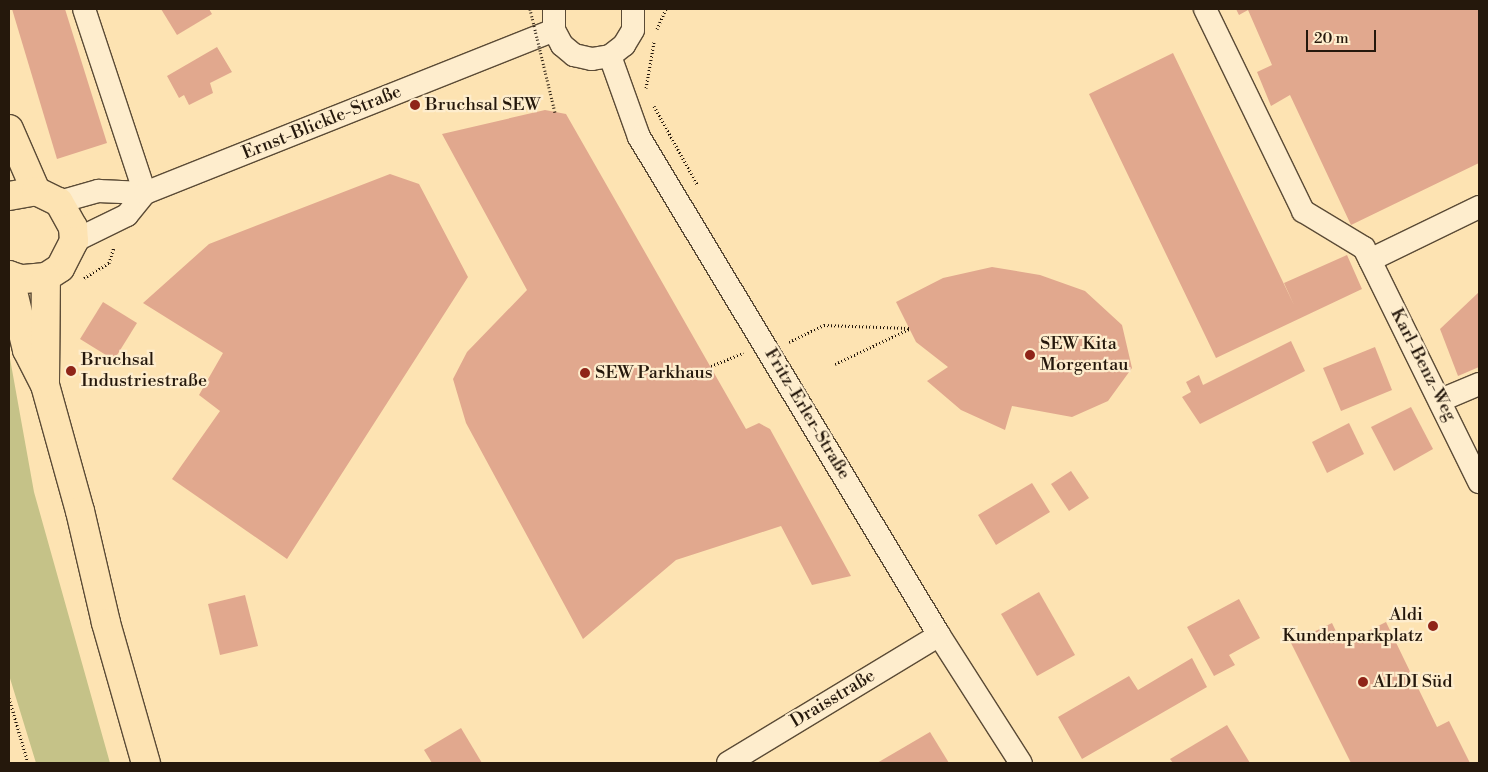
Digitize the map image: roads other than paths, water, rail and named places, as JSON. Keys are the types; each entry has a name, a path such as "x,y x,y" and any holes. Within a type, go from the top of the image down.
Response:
{"main road":[{"path":"9,129 47,196 73,227 74,242 60,268 46,277 22,279 9,275"},
{"path":"9,196 47,196"},
{"path":"9,275 27,350 45,385 146,763"},
{"path":"45,385 46,277"}],"street":[{"path":"84,9 145,193"},
{"path":"610,56 633,30 633,9"},
{"path":"1205,9 1304,211 1367,254 1479,207"},
{"name":"Ernst-Blickle-Straße","path":"74,242 126,214 145,193 554,19 574,55 592,59 610,56"},
{"name":"Fritz-Erler-Straße","path":"610,56 640,137 939,635 1021,763"},
{"name":"Ernst-Blickle-Straße","path":"47,196 98,191 145,193"},
{"name":"Karl-Benz-Weg","path":"1367,254 1441,400 1479,482"},
{"path":"1441,400 1479,384"},
{"name":"Draisstraße","path":"728,763 939,635"}],"place":[{"name":"Bruchsal SEW","path":"415,105"},
{"name":"SEW Kita Morgentau","path":"1030,355"},
{"name":"Bruchsal Industriestraße","path":"71,371"},
{"name":"SEW Parkhaus","path":"585,373"},
{"name":"Aldi Kundenparkplatz","path":"1433,626"},
{"name":"ALDI Süd","path":"1363,682"}]}
